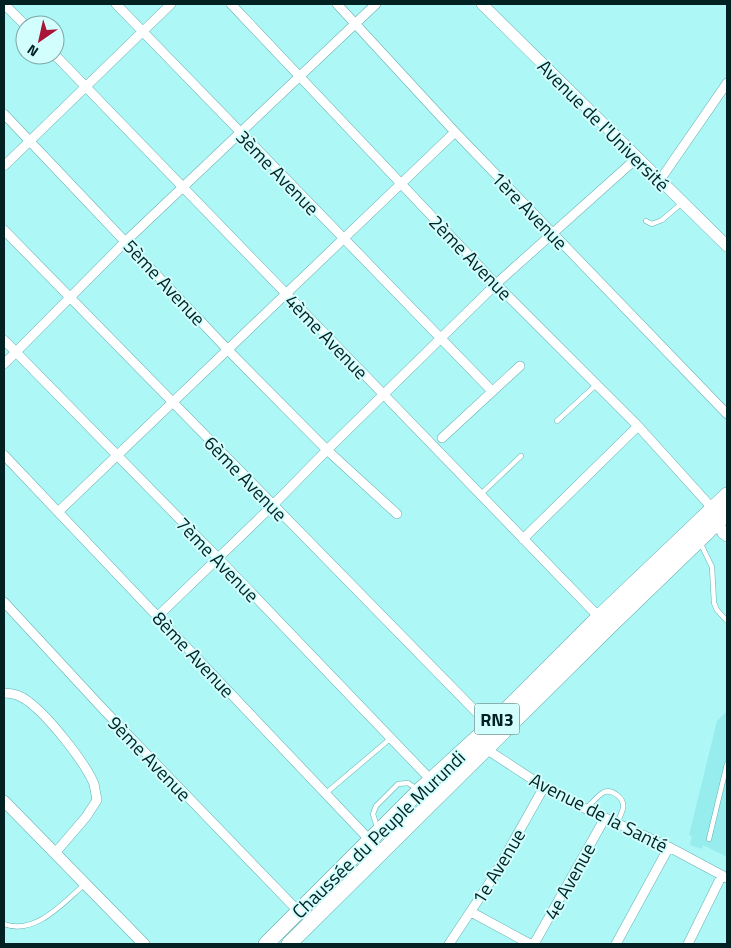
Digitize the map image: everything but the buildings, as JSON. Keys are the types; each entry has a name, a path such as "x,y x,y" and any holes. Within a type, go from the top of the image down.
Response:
{"highway":[{"name":"Chaussée du Peuple Murundi","path":"289,944 382,853 480,745 609,627 699,541 719,515 727,495"},
{"name":"Chaussée du Peuple Murundi","path":"266,944 426,785 480,745 490,726 599,618 719,515"}],"street":[{"path":"4,4 15,15"},
{"name":"3ème Avenue","path":"116,4 492,391"},
{"path":"4,166 85,85 171,4"},
{"name":"2ème Avenue","path":"231,4 496,284 638,426 719,515"},
{"name":"1ère Avenue","path":"337,4 454,132 727,414"},
{"path":"4,364 126,241 376,4"},
{"name":"Avenue de l'Université","path":"482,4 727,246"},
{"name":"4ème Avenue","path":"65,65 599,618"},
{"path":"660,180 727,83"},
{"name":"5ème Avenue","path":"4,114 227,349 327,450 397,514"},
{"path":"58,512 454,132"},
{"path":"158,616 496,284 638,157"},
{"name":"6ème Avenue","path":"4,230 272,506 490,726"},
{"name":"7ème Avenue","path":"4,340 391,738 426,785"},
{"path":"442,438 520,366"},
{"path":"523,539 638,426"},
{"name":"8ème Avenue","path":"4,455 326,793 374,836 382,853"},
{"path":"719,515 723,533 727,536"},
{"name":"9ème Avenue","path":"4,602 110,717 299,912"},
{"path":"4,693 13,693 28,701 49,721 78,758 94,785 97,800 86,817 55,853"},
{"name":"Avenue de la Santé","path":"480,745 544,787 586,809 670,847 725,877"},
{"name":"1e Avenue","path":"449,944 494,876 544,787"},
{"path":"4,801 144,944"},
{"name":"4e Avenue","path":"532,944 605,818"},
{"path":"616,944 670,847"},
{"path":"688,944 725,877"},
{"path":"471,912 532,944"}],"lane":[{"path":"646,221 652,224 657,222 682,202"},
{"path":"557,421 597,384"},
{"path":"480,495 520,456"},
{"path":"699,541 712,567 714,603 717,610 727,621"},
{"path":"326,793 391,738"},
{"path":"708,839 727,764"},
{"path":"586,809 604,792 611,792 620,797 623,804 617,823"},
{"path":"4,924 10,926 29,925 48,916 85,884"}],"shaded area":[{"path":"727,711 727,857 703,845 702,849 690,845 692,836 689,835 717,721"}]}
